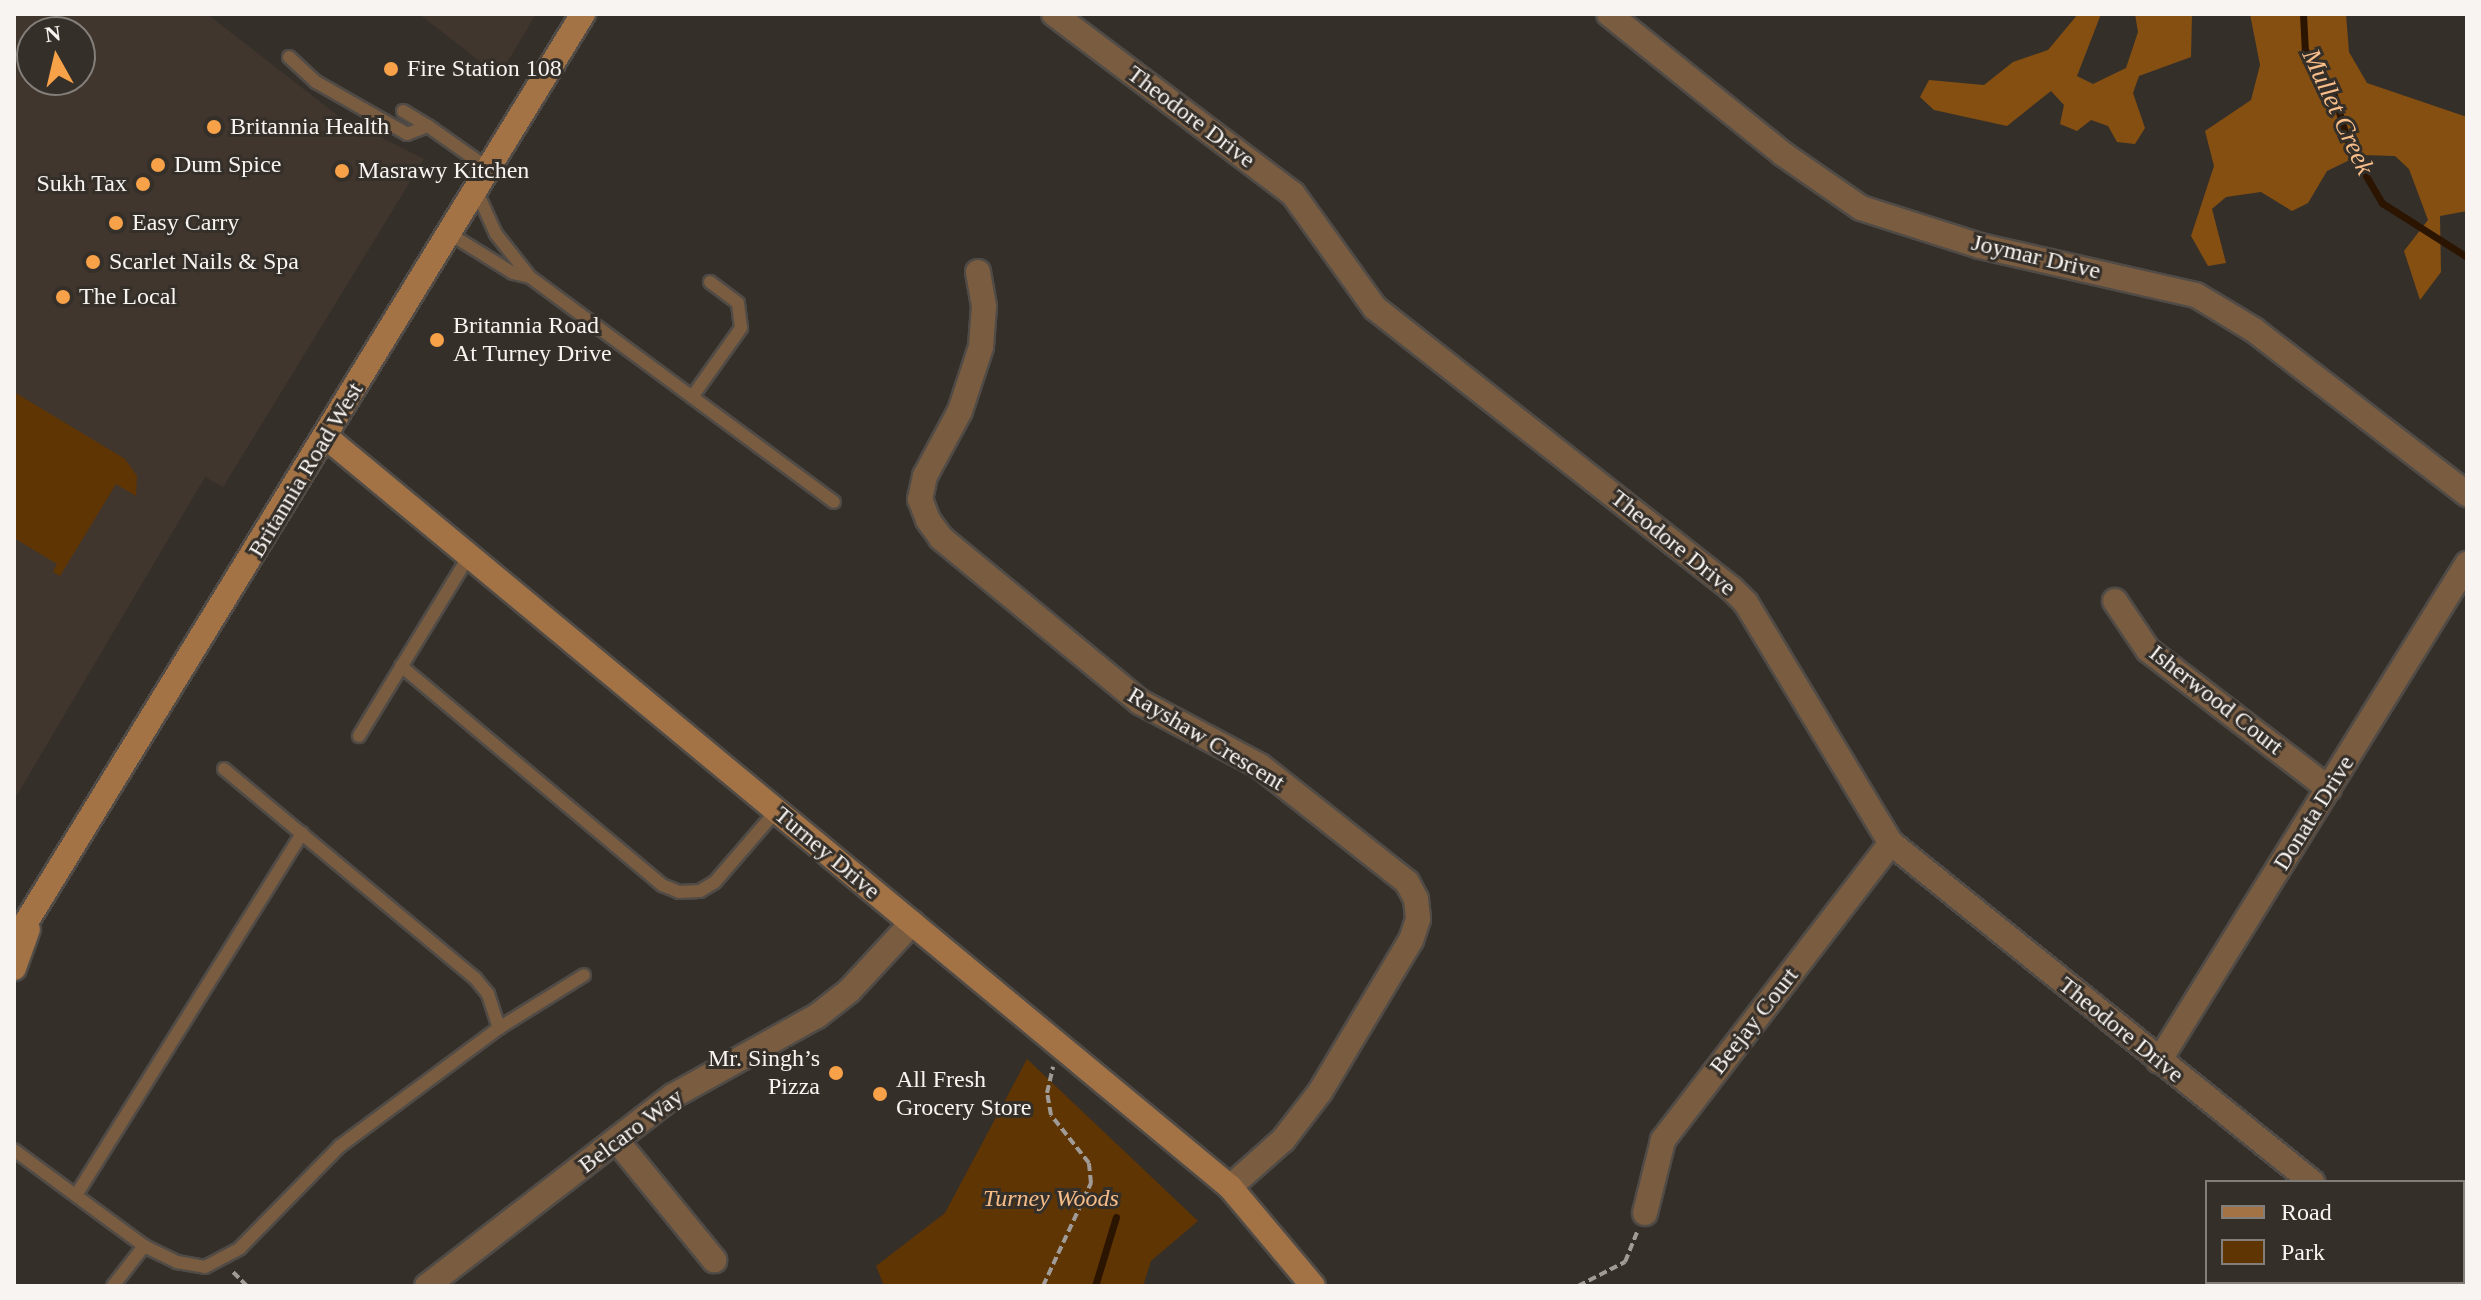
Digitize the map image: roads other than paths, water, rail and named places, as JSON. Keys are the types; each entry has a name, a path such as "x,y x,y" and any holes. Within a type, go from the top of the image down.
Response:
{"street":[{"name":"Britannia Road West","path":"14,968 21,934 583,14"},
{"name":"Theodore Drive","path":"1054,14 1293,194 1375,308 1746,603 1891,843 2309,1180"},
{"name":"Joymar Drive","path":"1625,19 1783,154 1861,208 1980,246 2196,295 2254,330 2467,494"},
{"name":"Rayshaw Crescent","path":"978,272 984,306 981,347 960,411 925,476 920,499 928,520 941,538 1140,702 1260,766 1407,882 1416,899 1418,919 1411,940 1320,1092 1283,1140 1230,1187"},
{"name":"Turney Drive","path":"326,437 1230,1187 1313,1286"},
{"name":"Donata Drive","path":"2159,1061 2467,564"},
{"name":"Isherwood Court","path":"2115,601 2148,650 2329,789"},
{"name":"Beejay Court","path":"1645,1213 1663,1140 1891,843"},
{"name":"Belcaro Way","path":"427,1286 673,1096 817,1016 849,991 912,923"},
{"path":"617,1141 714,1260"}],"lane":[{"path":"289,57 316,82 407,134 428,126"},
{"path":"403,111 489,169"},
{"path":"476,190 496,234 530,277 834,502"},
{"path":"450,234 513,273 530,277"},
{"path":"692,397 741,328 738,303 710,282"},
{"path":"359,736 469,556"},
{"path":"401,666 662,885 679,892 700,891 715,882 776,811"},
{"path":"224,769 475,978 488,994 499,1028"},
{"path":"78,1192 302,833"},
{"path":"14,1150 78,1192 144,1246 177,1262 205,1267 224,1260 340,1146 499,1028 584,975"},
{"path":"113,1286 144,1246"}],"waterway":[{"name":"Mullet Creek","path":"2303,14 2305,50 2333,92 2350,149 2382,203 2467,257"},
{"path":"1095,1286 1116,1217"}],"place":[{"name":"Fire Station 108","path":"391,69"},
{"name":"Britannia Health","path":"214,127"},
{"name":"Dum Spice","path":"158,165"},
{"name":"Masrawy Kitchen","path":"342,171"},
{"name":"Sukh Tax","path":"143,184"},
{"name":"Easy Carry","path":"116,223"},
{"name":"Scarlet Nails & Spa","path":"93,262"},
{"name":"The Local","path":"63,297"},
{"name":"Britannia Road At Turney Drive","path":"437,340"},
{"name":"Mr. Singh’s Pizza","path":"836,1073"},
{"name":"All Fresh Grocery Store","path":"880,1094"}],"park label":[{"name":"Turney Woods","path":"1051,1199"}]}
